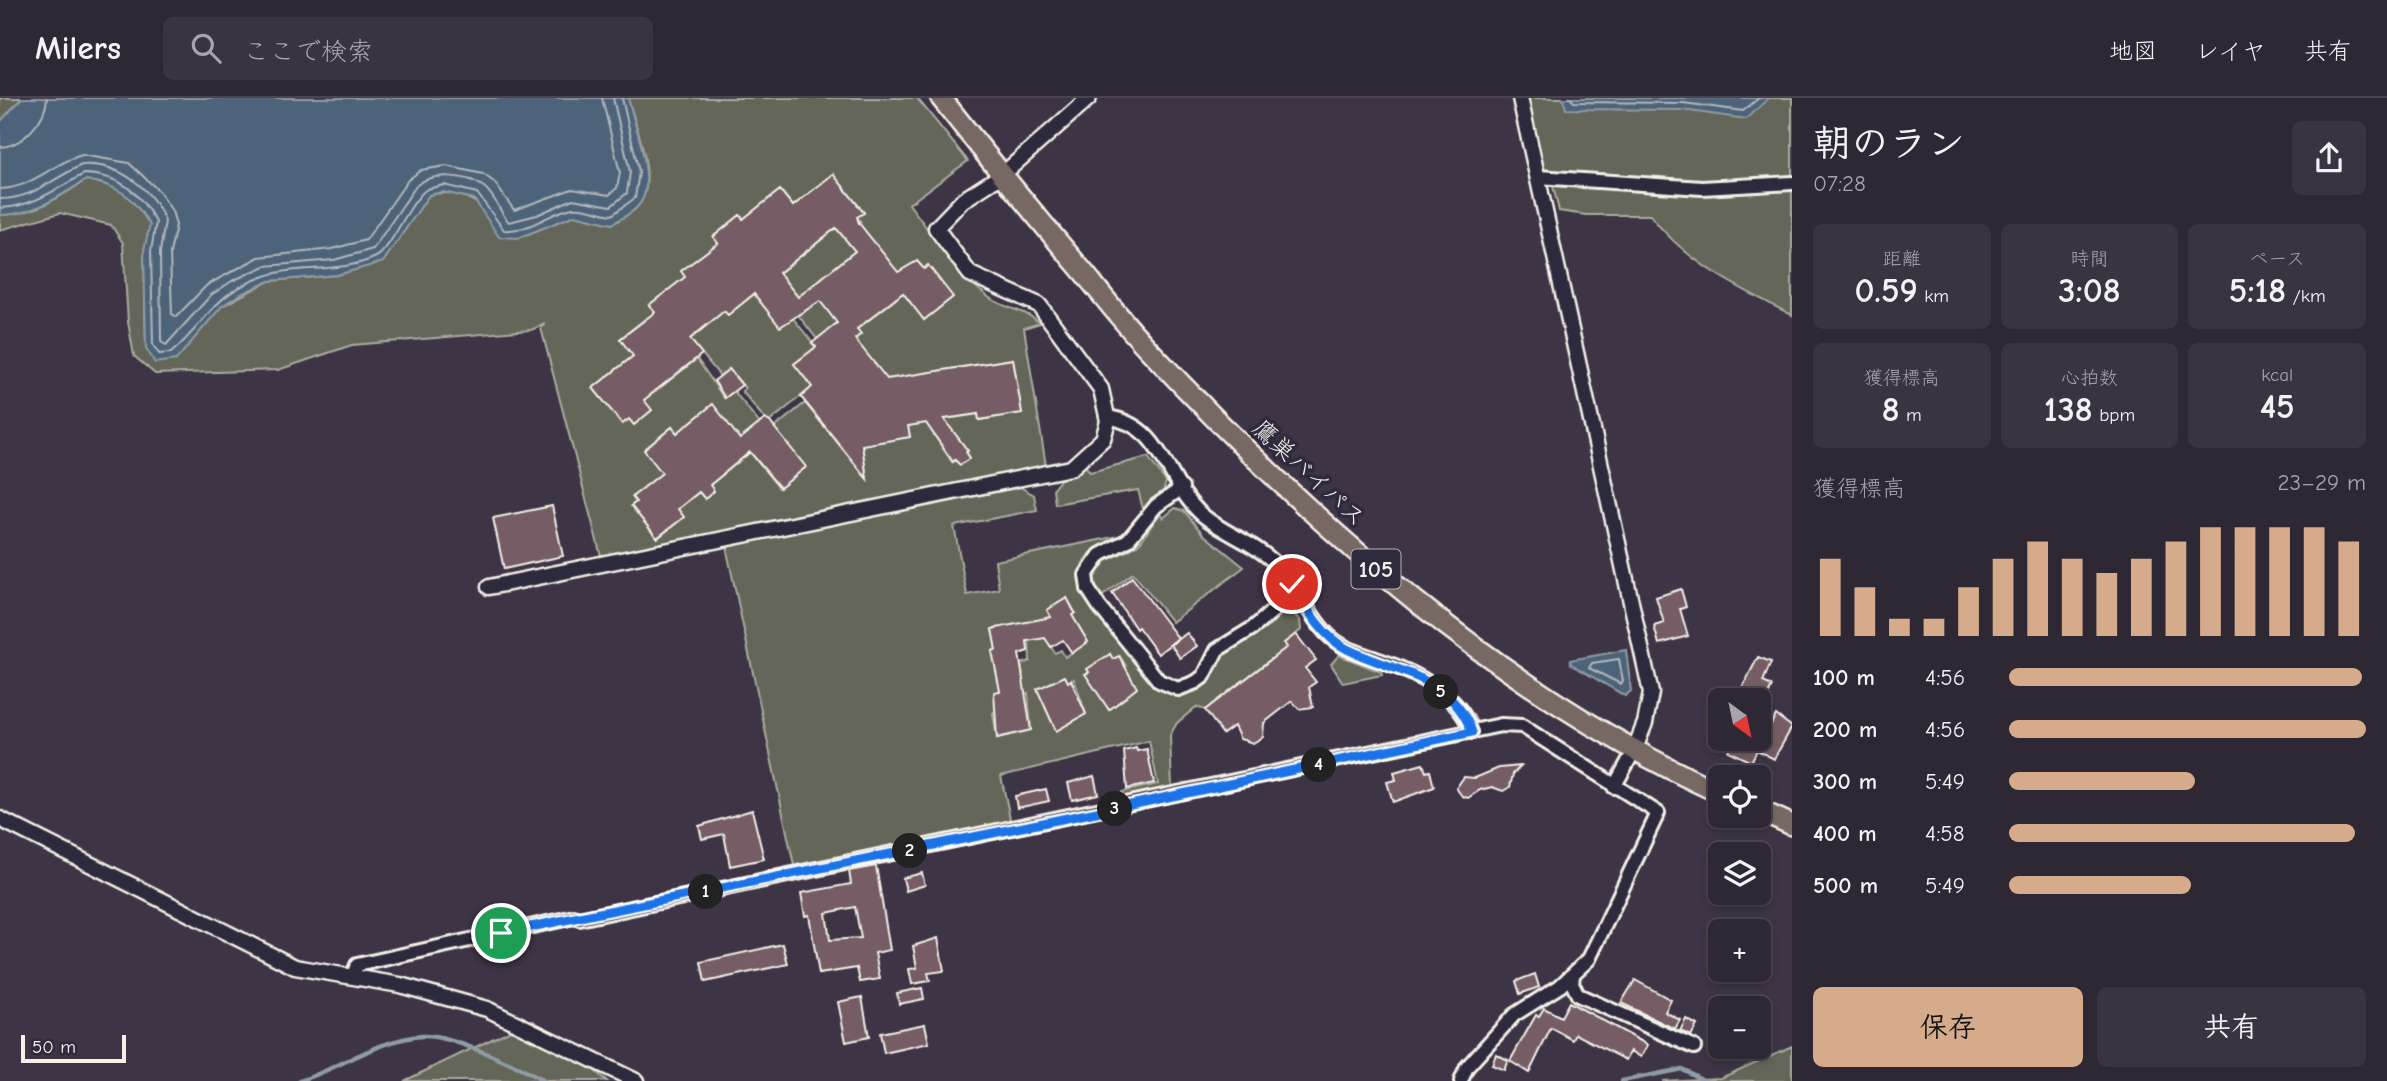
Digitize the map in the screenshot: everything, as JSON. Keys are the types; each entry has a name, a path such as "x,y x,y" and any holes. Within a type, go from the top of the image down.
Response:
{"highway":[{"name":"鷹巣バイパス","path":"941,98 1149,350 1285,487 1381,573 1522,680 1634,751 1708,787"},
{"path":"1771,815 1792,825"}],"street":[{"path":"489,587 1071,468 1103,439 1107,417 1101,389 1039,305 970,274 936,228 963,200 1002,175 1089,98"},
{"path":"1520,98 1650,693 1645,723 1634,751 1614,787"},
{"path":"1538,177 1702,188 1792,183"},
{"path":"1107,417 1124,419 1141,428 1198,511 1224,533 1255,548 1274,562 1329,636 1346,649 1402,668 1443,693 1460,708 1472,732"},
{"path":"1182,488 1156,506 1128,540 1100,555 1086,575 1087,589 1159,681 1178,689 1196,682 1204,676 1217,650 1253,628 1296,591"},
{"path":"354,975 357,965 574,917 923,848 1501,725 1522,726 1658,813 1589,959 1573,975 1514,1015 1466,1067 1461,1081"},
{"path":"0,820 295,967 354,975 487,1009 636,1081"},
{"path":"1573,975 1572,983 1578,995 1694,1047"}],"green space":[{"path":"0,98 22,98 0,122"},
{"path":"628,98 917,98 968,161 909,204 955,265 975,286 1000,304 1040,323 1024,328 1046,466 601,556 541,328 545,324 531,330 352,345 278,370 155,374 134,356 128,322 123,243 111,225 60,213 0,230 0,215 35,209 86,180 108,185 131,199 150,225 144,250 146,347 205,325 222,306 269,281 337,275 383,262 429,195 456,194 467,198 488,211 518,238 575,215 612,224 637,208 646,189 646,163","holes":["833,174 864,212 857,217 861,222 843,236 829,219 821,240 779,273 808,309 799,316 817,339 837,323 810,288 836,267 895,274 917,261 924,269 927,266 924,319 897,285 896,299 857,329 861,334 855,339 887,379 1013,359 1022,413 979,420 978,414 939,420 959,439 970,458 960,465 955,460 952,462 926,423 908,426 910,437 862,445 867,478 805,403 774,428 806,467 779,488 756,460 753,450 710,485 714,491 705,498 699,492 690,499 670,498 684,517 658,538 632,506 668,480 644,450 672,427 702,464 712,405 740,439 746,435 767,433 734,391 724,398 697,359 652,394 638,393 629,419 623,424 593,388 620,367 648,374 620,339 645,319 666,346 679,343 649,305 710,309 682,271 742,272 714,236 740,216 762,243"]},
{"path":"1520,98 1792,98 1792,315 1715,273 1681,248 1650,215 1586,215 1559,211 1551,178 1538,177"},
{"path":"754,294 780,326 792,317 816,347 794,364 812,387 768,423 742,391 745,388 729,369 720,376 690,339 724,311 728,315"},
{"path":"1148,457 1166,482 1163,492 1143,509 1138,490 1055,504 1053,489 1060,480 1085,465 1090,472"},
{"path":"1020,487 1034,495 1037,510 954,526 967,595 999,589 995,561 1119,536 1120,541 1098,548 1085,559 1081,571 1083,586 1099,616 1144,674 1158,687 1174,694 1195,692 1202,687 1221,657 1264,630 1284,613 1290,611 1300,620 1301,630 1285,643 1287,647 1205,710 1196,707 1177,723 1170,735 1172,788 1124,801 1122,792 1158,784 1149,741 1001,776 1011,823 795,870 727,551 731,543","holes":["1067,598 1075,612 1072,615 1088,642 1065,657 1061,650 1055,653 1042,633 1045,620 1050,616 1047,610","1028,622 1030,661 1021,664 1023,674 1015,675 992,651 996,650 992,629","1110,654 1113,659 1120,656 1126,666 1127,697 1109,709 1098,686","1074,679 1086,714 1056,730 1045,707","1028,693 1031,730 997,738 993,713"]},
{"path":"1175,508 1184,511 1203,534 1244,567 1172,622 1133,573 1100,598 1095,584 1097,568 1103,562 1137,545 1160,514 1163,518"},
{"path":"1339,655 1381,672 1382,675 1343,683 1331,664"},
{"path":"532,1020 607,1081 404,1081"},
{"path":"1792,1046 1792,1081 1662,1081 1721,1078 1763,1059 1771,1059 1771,1055"}],"water":[{"path":"22,98 628,98 645,164 645,190 637,208 612,224 575,215 518,238 499,237 474,199 443,192 429,195 383,262 337,275 269,281 222,306 176,360 155,363 146,348 144,250 150,225 124,193 108,185 86,180 56,199 35,208 0,215 0,122"},
{"path":"1563,98 1769,98 1746,119 1682,110 1566,109"},
{"path":"1626,650 1631,691 1625,696 1571,664 1570,660"}],"building":[{"path":"833,174 864,213 857,217 859,223 898,272 917,261 924,269 928,265 953,297 924,320 903,293 857,329 861,334 855,339 887,379 1013,359 1022,413 979,420 978,414 944,419 968,451 966,452 970,458 960,465 955,460 953,462 926,423 908,426 910,437 862,445 867,479 801,397 812,387 794,364 816,347 812,343 837,323 820,301 780,327 754,294 728,315 724,311 690,339 702,354 644,400 652,410 634,425 629,419 622,424 593,388 633,356 620,339 655,312 649,305 685,277 681,271 718,243 713,237 740,215 743,219 780,190 793,206","holes":["836,228 855,251 798,297 779,273"]},
{"path":"729,369 742,385 725,398 714,381"},
{"path":"713,404 740,439 765,419 770,422 806,467 780,488 750,452 710,485 714,491 705,499 699,492 678,509 684,517 657,538 631,506 636,502 632,497 662,473 644,450 672,427 677,433"},
{"path":"552,506 563,556 504,569 493,518"},
{"path":"1132,577 1178,638 1158,654 1138,627 1136,629 1112,593"},
{"path":"1681,589 1686,607 1680,609 1688,636 1659,644 1654,626 1664,623 1656,597"},
{"path":"1067,598 1075,613 1072,615 1088,642 1072,653 1063,640 1051,647 1045,638 1027,641 1028,651 1019,654 1031,730 997,738 994,692 1000,691 992,651 996,650 992,629 1051,617 1047,610"},
{"path":"1187,633 1197,646 1180,658 1171,645"},
{"path":"1296,634 1316,660 1305,668 1316,682 1309,687 1313,707 1299,709 1292,701 1264,723 1263,737 1253,743 1240,739 1234,726 1223,734 1205,710 1287,647 1284,643"},
{"path":"1110,654 1113,659 1119,656 1137,688 1109,710 1085,674 1089,672 1087,669"},
{"path":"1758,657 1771,662 1763,682 1772,686 1771,688 1742,688"},
{"path":"1065,676 1068,682 1071,680 1086,714 1056,731 1037,689"},
{"path":"1776,715 1792,727 1774,759 1759,751 1771,751 1771,724"},
{"path":"1136,748 1137,751 1147,749 1154,783 1127,789 1124,751"},
{"path":"1728,751 1756,751 1751,762"},
{"path":"1423,764 1426,772 1430,771 1434,787 1393,802 1387,782 1396,780 1394,772"},
{"path":"1521,766 1513,774 1510,787 1503,791 1492,787 1480,790 1468,798 1462,796 1456,788 1464,777 1475,778 1499,768"},
{"path":"1094,776 1098,794 1072,800 1068,783"},
{"path":"1046,789 1049,801 1017,808 1015,796"},
{"path":"752,810 764,859 730,866 724,834 702,839 699,826"},
{"path":"876,866 890,950 875,953 880,979 860,982 857,968 819,974 809,915 805,916 801,893 851,884 849,871","holes":["855,907 861,938 830,940 826,913"]},
{"path":"922,873 925,885 906,891 903,878"},
{"path":"938,938 944,971 928,973 930,981 912,984 909,969 917,968 913,946"},
{"path":"783,944 788,964 705,982 701,962"},
{"path":"1535,974 1539,987 1520,994 1516,981"},
{"path":"1635,980 1671,1000 1665,1012 1680,1020 1675,1029 1621,1003"},
{"path":"922,988 924,999 899,1004 897,993"},
{"path":"862,997 869,1037 846,1042 838,1002"},
{"path":"1569,1002 1648,1045 1641,1057 1631,1051 1626,1060 1576,1034 1573,1040 1551,1028 1529,1073 1510,1061 1536,1015 1539,1016 1544,1008 1561,1017"},
{"path":"1686,1019 1697,1025 1691,1036 1680,1031"},
{"path":"925,1024 929,1043 884,1053 880,1033"},
{"path":"1496,1054 1508,1060 1504,1070 1492,1065"},
{"path":"1742,1059 1742,1061 1714,1060"}],"waterway":[{"path":"300,1081 391,1042 422,1036 466,1046 544,1081"},
{"path":"1622,1081 1682,1069 1705,1081"}],"route":[{"path":"501,933 1126,806 1472,732 1460,708 1443,693 1402,668 1346,649 1329,636 1310,614 1292,584"}]}
